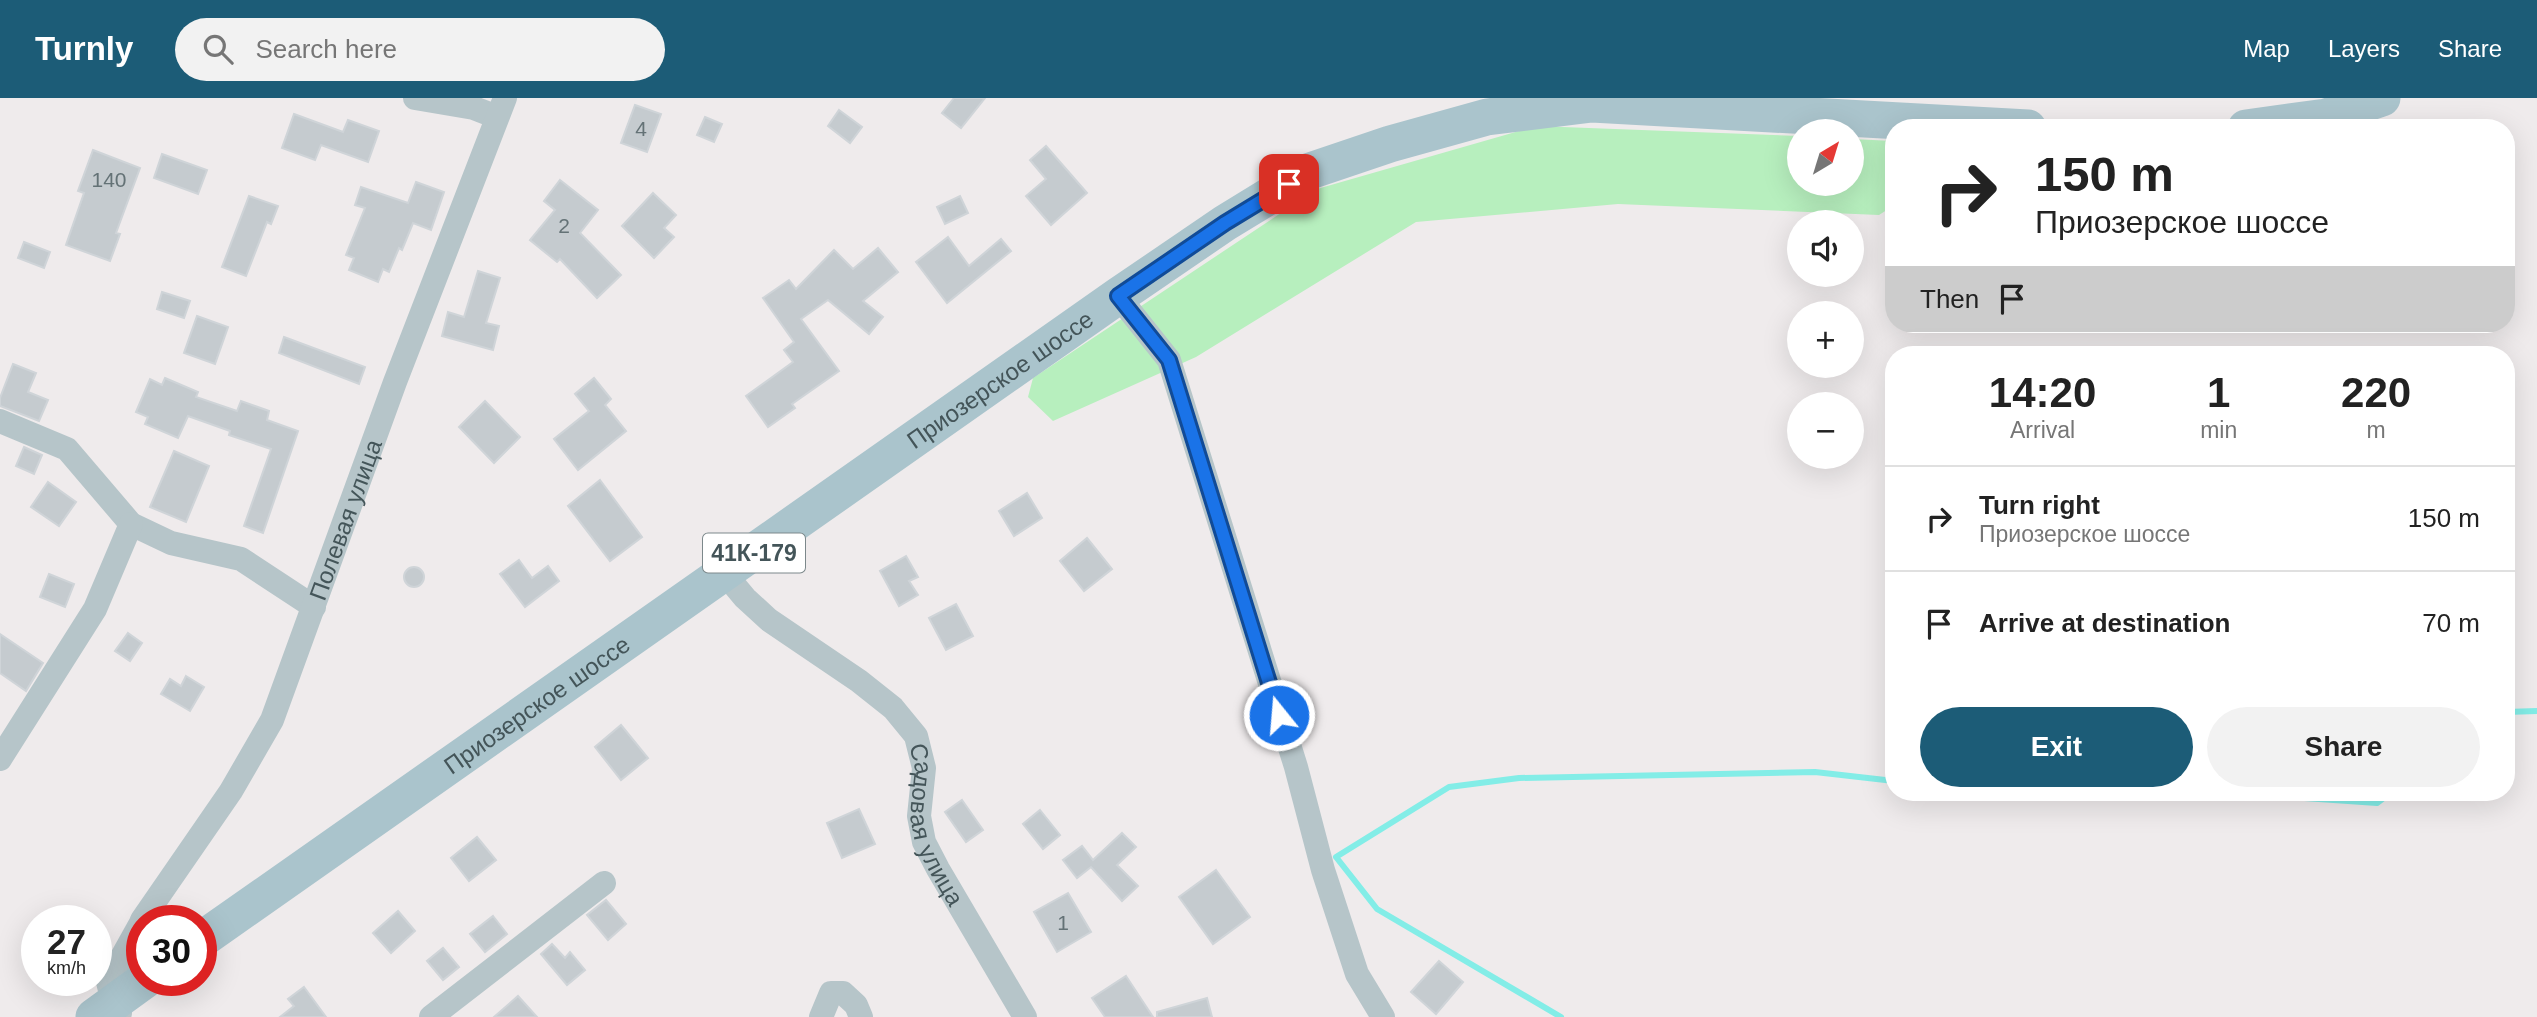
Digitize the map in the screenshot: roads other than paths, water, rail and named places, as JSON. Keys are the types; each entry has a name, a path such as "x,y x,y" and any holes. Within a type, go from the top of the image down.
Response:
{"main road":[{"path":"2311,119 2326,117 2382,98"},
{"name":"Приозерское шоссе","path":"217,929 1118,296 1225,223 1310,171 1390,144 1487,117 1592,104 1885,120"},
{"path":"110,1012 128,996"}],"street":[{"path":"415,98 474,108 501,107"},
{"name":"Полевая улица","path":"153,905 231,791 272,720 395,382 501,107"},
{"path":"1118,296 1169,360 1296,767 1323,870 1344,935 1357,974 1383,1017"},
{"path":"0,422 67,449 131,524 171,543 241,559 314,607"},
{"path":"0,759 95,608 131,524"},
{"name":"Садовая улица","path":"725,574 745,598 769,620 859,681 892,709 916,736 924,768 919,816 924,842 1025,1017"},
{"path":"430,1017 604,883"},
{"name":"Полевая улица","path":"110,1012 107,982 126,949"},
{"path":"821,1017 831,993 843,993 856,1005 861,1017"}],"waterway":[{"path":"2515,712 2537,711"},
{"path":"1561,1017 1377,909 1336,857 1449,787 1519,778 1815,772 1885,780"},
{"path":"2348,801 2380,801"}]}
